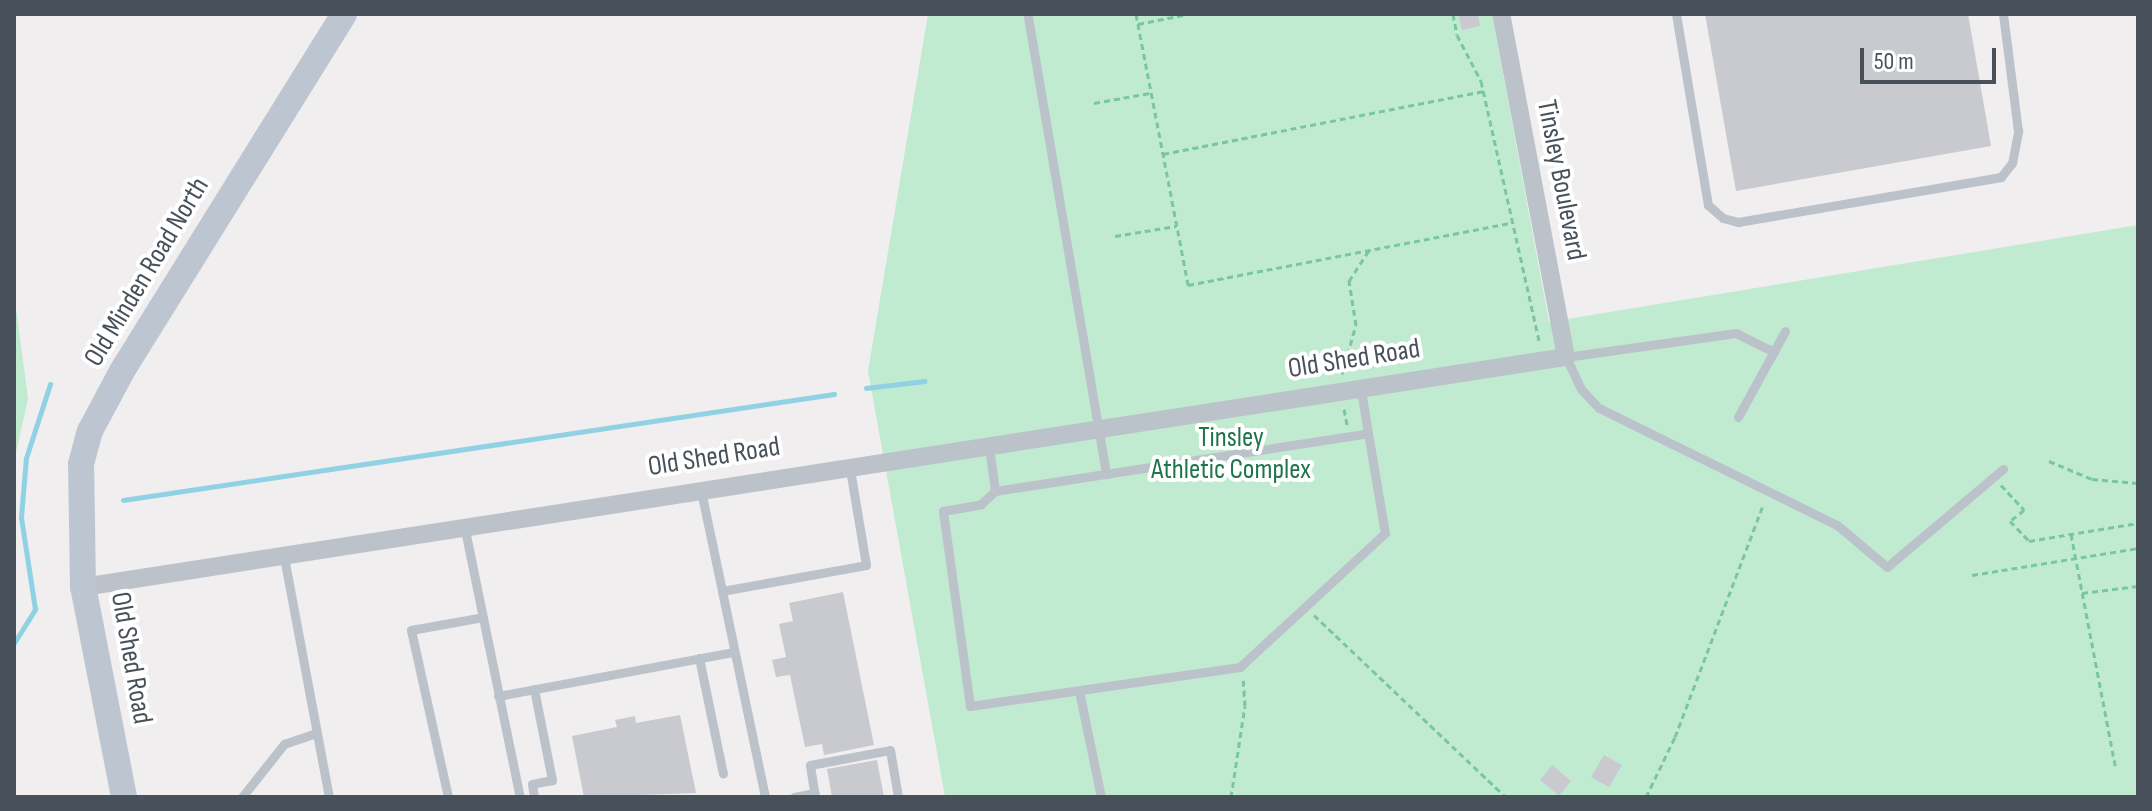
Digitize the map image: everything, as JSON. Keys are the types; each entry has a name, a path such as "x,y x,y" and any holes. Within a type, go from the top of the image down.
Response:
{"street":[{"name":"Old Minden Road North","path":"83,587 79,513 81,464 90,431 122,371 344,14"},
{"name":"Tinsley Boulevard","path":"1501,14 1566,357"},
{"name":"Old Shed Road","path":"124,797 83,587 1566,357"}],"lane":[{"path":"1676,14 1708,205 1723,218 1738,222 2001,177 2012,163 2018,131 2003,14"},
{"path":"1028,17 1106,474"},
{"path":"1738,417 1785,331"},
{"path":"1774,352 1736,333 1566,357 1581,389 1599,408 1837,525 1887,567 2003,469"},
{"path":"1361,390 1385,533 1240,667 970,706 943,511 981,504 995,491 1368,433"},
{"path":"989,447 995,491"},
{"path":"722,591 866,565 850,469"},
{"path":"701,491 765,797"},
{"path":"465,530 520,797"},
{"path":"284,557 329,797"},
{"path":"448,797 411,630 483,617"},
{"path":"498,696 734,652"},
{"path":"699,658 723,774"},
{"path":"534,689 552,780 532,784 534,797"},
{"path":"1079,691 1101,797"},
{"path":"242,797 284,744 316,733"},
{"path":"794,797 815,795 810,765 890,750 898,797"}],"path":[{"path":"1136,14 1188,285 1510,223"},
{"path":"1138,24 1188,14"},
{"path":"1453,14 1483,91 1510,223 1544,361"},
{"path":"1163,154 1483,91"},
{"path":"1094,103 1150,93"},
{"path":"1115,236 1176,226"},
{"path":"1349,436 1340,381 1356,325 1349,281 1369,250"},
{"path":"2049,461 2092,479 2138,483"},
{"path":"1993,477 2024,510 2010,521 2029,541 2138,523"},
{"path":"1646,797 1675,737 1769,490"},
{"path":"2071,534 2116,769"},
{"path":"1972,575 2138,548"},
{"path":"2082,593 2138,586"},
{"path":"1305,606 1506,797"},
{"path":"1231,797 1246,696 1240,667"}],"green space":[{"name":"Tinsley Athletic Complex","path":"928,14 1492,14 1549,322 2138,225 2138,797 945,797 868,371"},
{"path":"14,293 28,399 14,461"}],"building":[{"path":"1458,14 1478,14 1480,26 1462,30"},
{"path":"1705,14 1968,14 1991,146 1736,191"},
{"path":"843,592 874,745 824,755 822,744 805,747 790,675 776,677 772,660 786,657 779,624 793,621 789,603"},
{"path":"680,715 696,793 584,797 572,736 617,727 615,720 635,716 636,723"},
{"path":"1604,755 1622,765 1609,787 1591,777"},
{"path":"877,760 884,797 832,797 827,769"},
{"path":"1552,765 1571,781 1559,796 1540,780"}],"waterway":[{"path":"866,388 925,381"},
{"path":"14,643 35,609 21,517 26,458 50,384"},
{"path":"123,500 834,394"}]}
